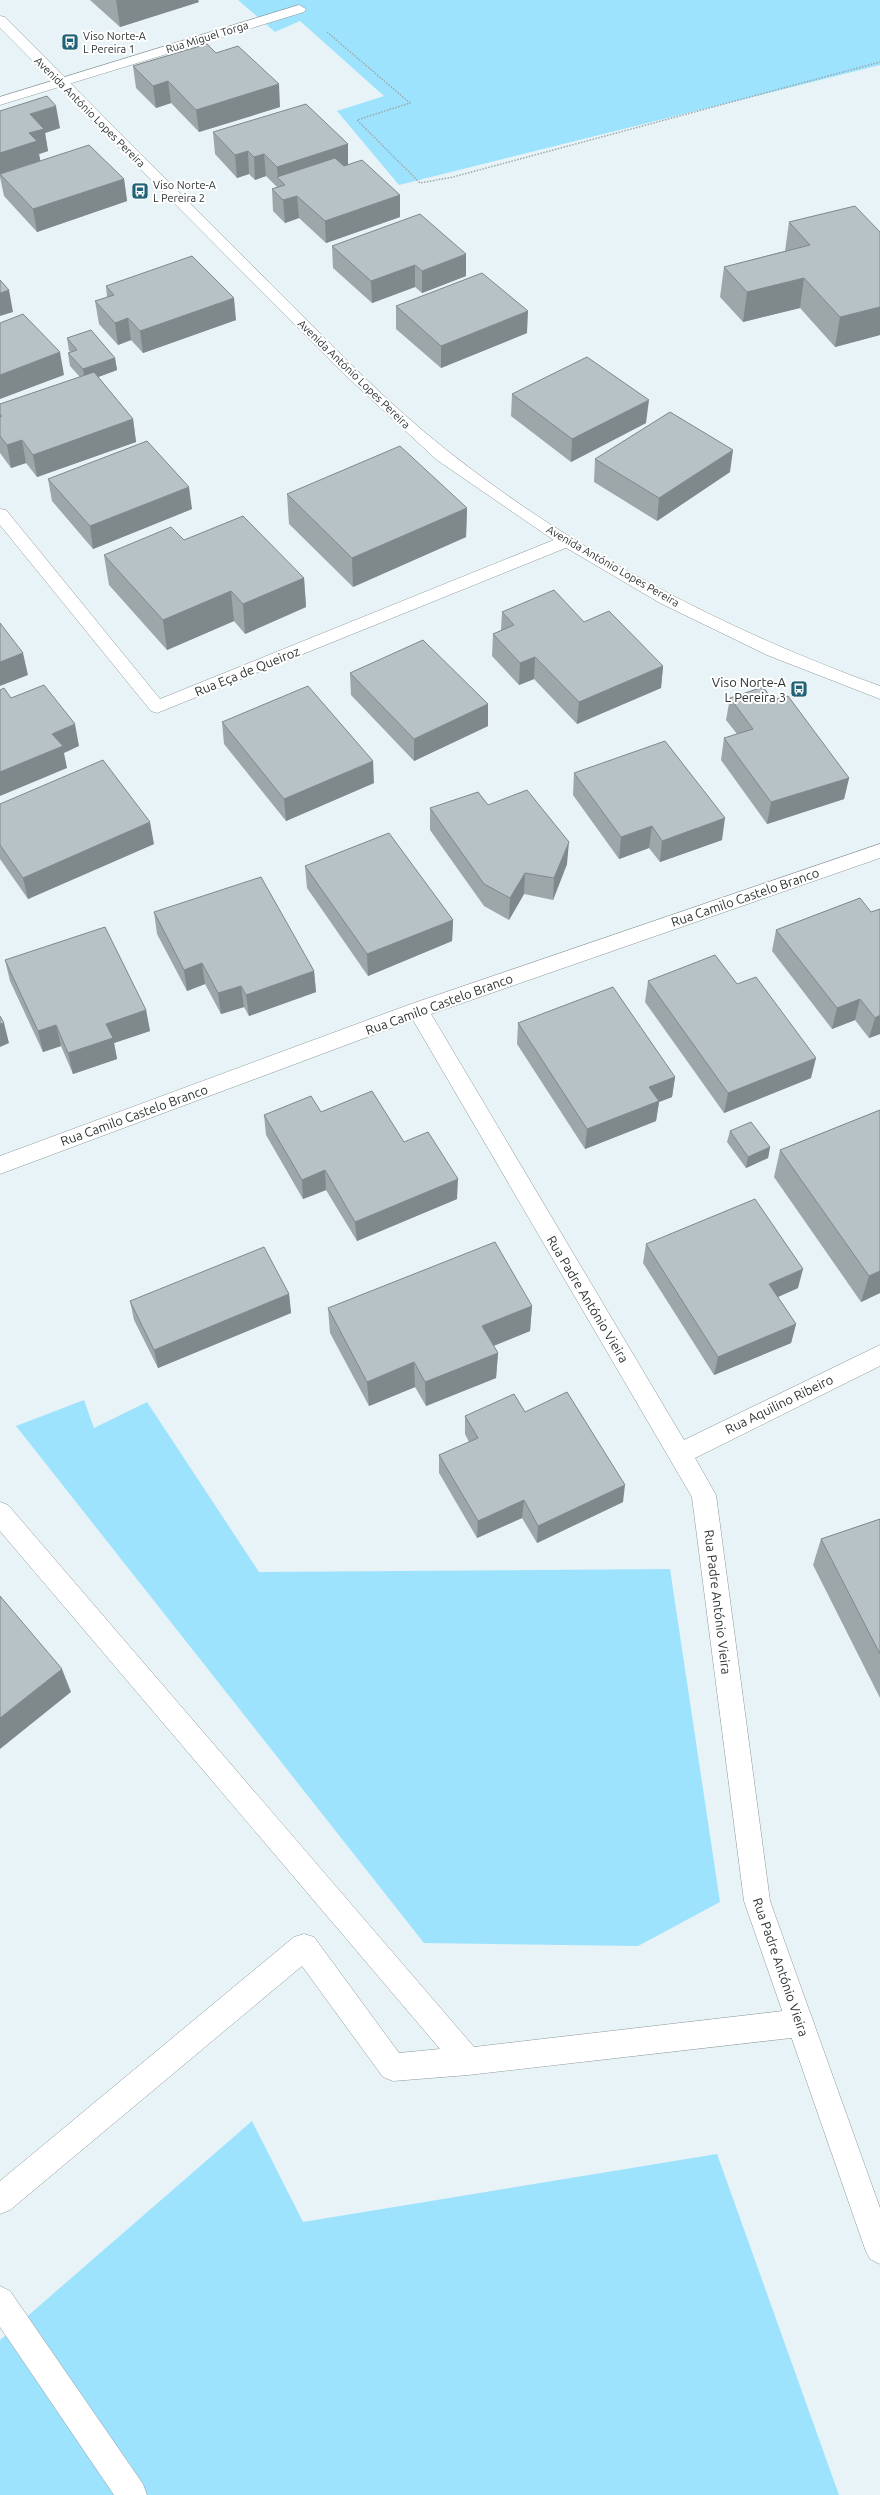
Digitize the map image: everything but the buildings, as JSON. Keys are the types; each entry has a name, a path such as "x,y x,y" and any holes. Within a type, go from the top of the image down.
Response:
{"street":[{"name":"Rua Miguel Torga","path":"0,101 300,9"},
{"name":"Avenida António Lopes Pereira","path":"0,20 389,410 467,475 567,541 650,589 760,646 880,693"},
{"name":"Rua Eça de Queiroz","path":"0,514 157,707 567,541"},
{"name":"Rua Camilo Castelo Branco","path":"0,1165 418,1010 880,851"},
{"name":"Rua Padre António Vieira","path":"418,1010 704,1495 757,1901 880,2249"},
{"name":"Rua Aquilino Ribeiro","path":"679,1454 880,1355"},
{"path":"0,1513 468,2061"},
{"path":"0,2200 304,1947 393,2067 468,2061 800,2023"},
{"path":"0,2301 132,2495"}],"path":[{"path":"300,9 410,103 356,120 420,183 461,174 880,62"}],"shaded area":[{"path":"238,0 880,0 880,65 399,185 337,111 384,96 300,21 275,32"},
{"path":"84,1400 94,1428 147,1402 259,1572 670,1569 720,1902 638,1946 424,1943 16,1426"},
{"path":"252,2121 303,2222 717,2154 839,2495 0,2495 0,2340"}],"place":[{"name":"Viso Norte-A L Pereira 1","path":"70,42"},
{"name":"Viso Norte-A L Pereira 2","path":"140,191"},
{"name":"Viso Norte-A L Pereira 3","path":"799,689"}]}
